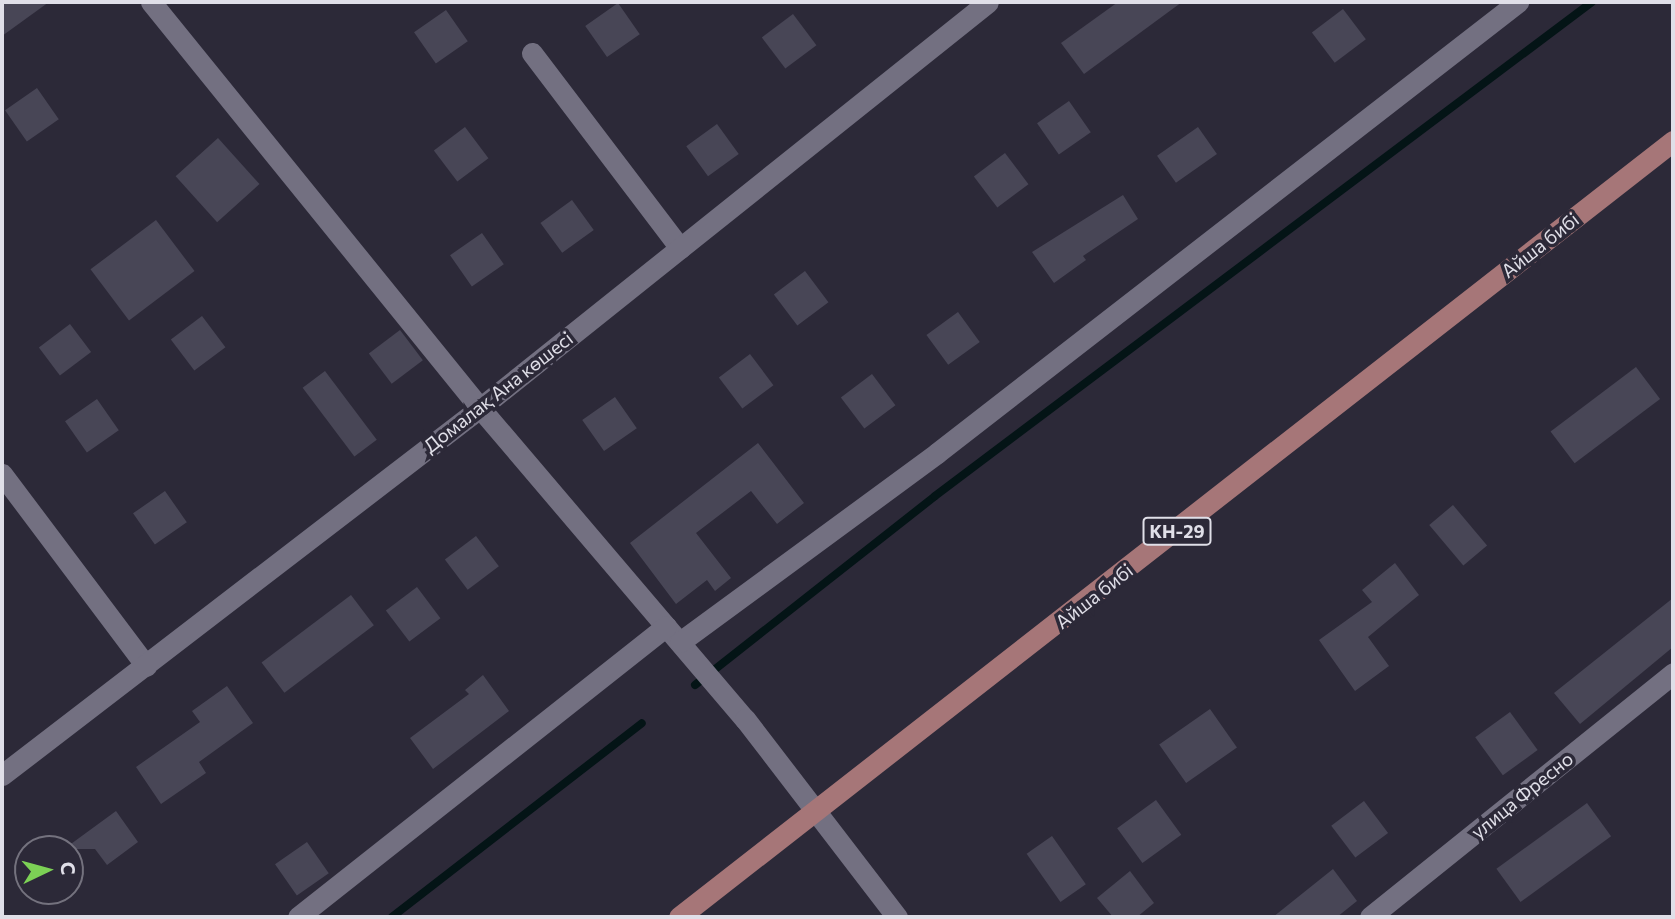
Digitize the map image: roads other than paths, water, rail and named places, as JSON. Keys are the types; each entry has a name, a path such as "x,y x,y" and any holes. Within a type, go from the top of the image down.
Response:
{"main road":[{"name":"Айша бибі","path":"679,917 817,814 1673,141"}],"street":[{"path":"151,2 480,408 745,719 897,917"},
{"path":"298,917 937,453 1518,2"},
{"name":"Домалақ Ана көшесі","path":"2,775 480,408 979,4"},
{"path":"532,53 680,248"},
{"path":"2,474 146,666"},
{"name":"улица Фресно","path":"1370,917 1673,673"}],"waterway":[{"path":"695,685 935,496 1592,2"},
{"path":"392,917 642,723"}]}
